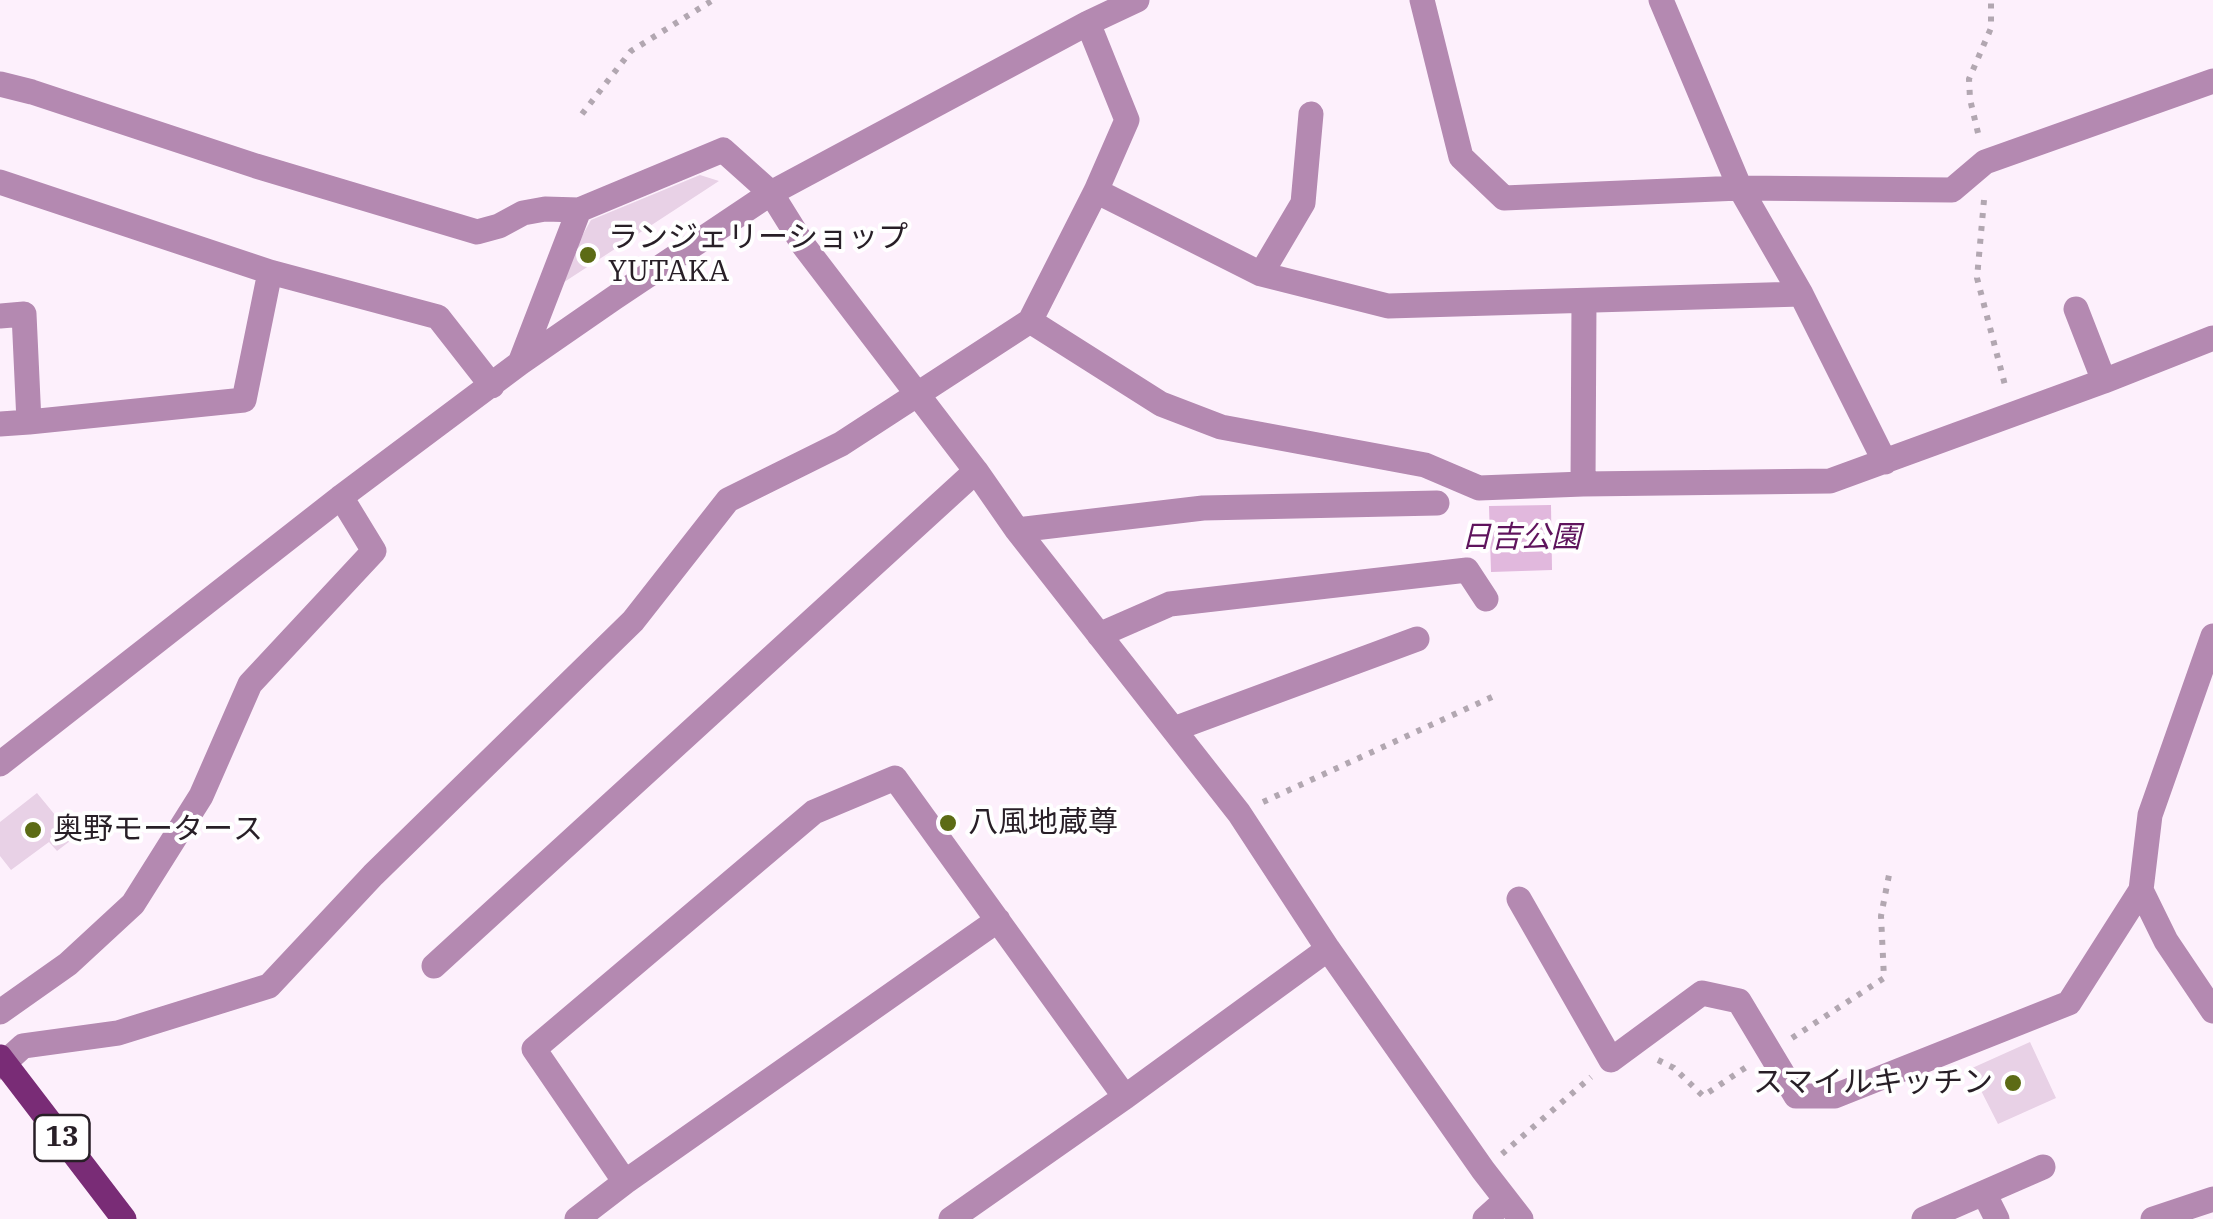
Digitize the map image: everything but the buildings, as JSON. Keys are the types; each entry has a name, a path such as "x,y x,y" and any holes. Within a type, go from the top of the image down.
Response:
{"main road":[{"name":"13","path":"1,1062 124,1219"}],"street":[{"path":"0,764 341,497 520,363 771,193 1137,0"},
{"path":"1422,0 1461,157 1504,198 1740,188 1952,190 1985,162 2213,81"},
{"path":"1667,1 1740,188 1801,294 1885,462"},
{"path":"1,1062 23,1046 118,1033 270,986 373,876 633,621 728,500 841,444 1030,321 1128,120 1088,23"},
{"path":"0,84 477,232 534,211 579,210 724,150 771,193 804,246 1017,530 1239,812 1328,949 1514,1210 1485,1219"},
{"path":"1261,274 1303,203 1312,114"},
{"path":"0,182 270,272 438,317 492,386"},
{"path":"1096,191 1261,274 1388,306 1801,294"},
{"path":"520,363 579,210"},
{"path":"0,424 244,400 270,272"},
{"path":"1584,300 1584,484"},
{"path":"2076,308 2104,381"},
{"path":"0,316 24,314 29,422"},
{"path":"1030,321 1161,404 1221,427 1425,465 1479,488 1830,481 2213,338"},
{"path":"434,966 976,471"},
{"path":"0,1012 68,964 133,904 202,796 250,684 374,551 341,497"},
{"path":"1017,530 1203,508 1437,503"},
{"path":"1098,635 1170,604 1467,570 1486,599"},
{"path":"1519,900 1620,1053 1702,994 1739,1001 1796,1096 1836,1096 2069,1003 2140,890 2150,816 2213,636"},
{"path":"1174,729 1417,638"},
{"path":"625,1182 534,1049 814,812 896,778 1124,1097"},
{"path":"2140,890 2166,941 2213,1011"},
{"path":"576,1219 998,920"},
{"path":"951,1219 1328,949"},
{"path":"1924,1219 2043,1167"},
{"path":"1984,1192 1997,1219"},
{"path":"2153,1219 2213,1198"}],"path":[{"path":"582,114 631,52 713,0"},
{"path":"1991,0 1991,28 1970,79 1970,99 1985,162 1977,278 2014,415"},
{"path":"1239,812 1492,697"},
{"path":"1482,1170 1620,1053 1674,1068 1703,1096 1884,978 1881,916 1889,875"}],"green space":[{"name":"日吉公園","path":"1551,505 1552,570 1491,572 1489,506"}],"place":[{"name":"ランジェリーショップ YUTAKA","path":"588,255"},
{"name":"八風地蔵尊","path":"948,823"},
{"name":"奥野モータース","path":"33,830"},
{"name":"スマイルキッチン","path":"2013,1083"}]}
